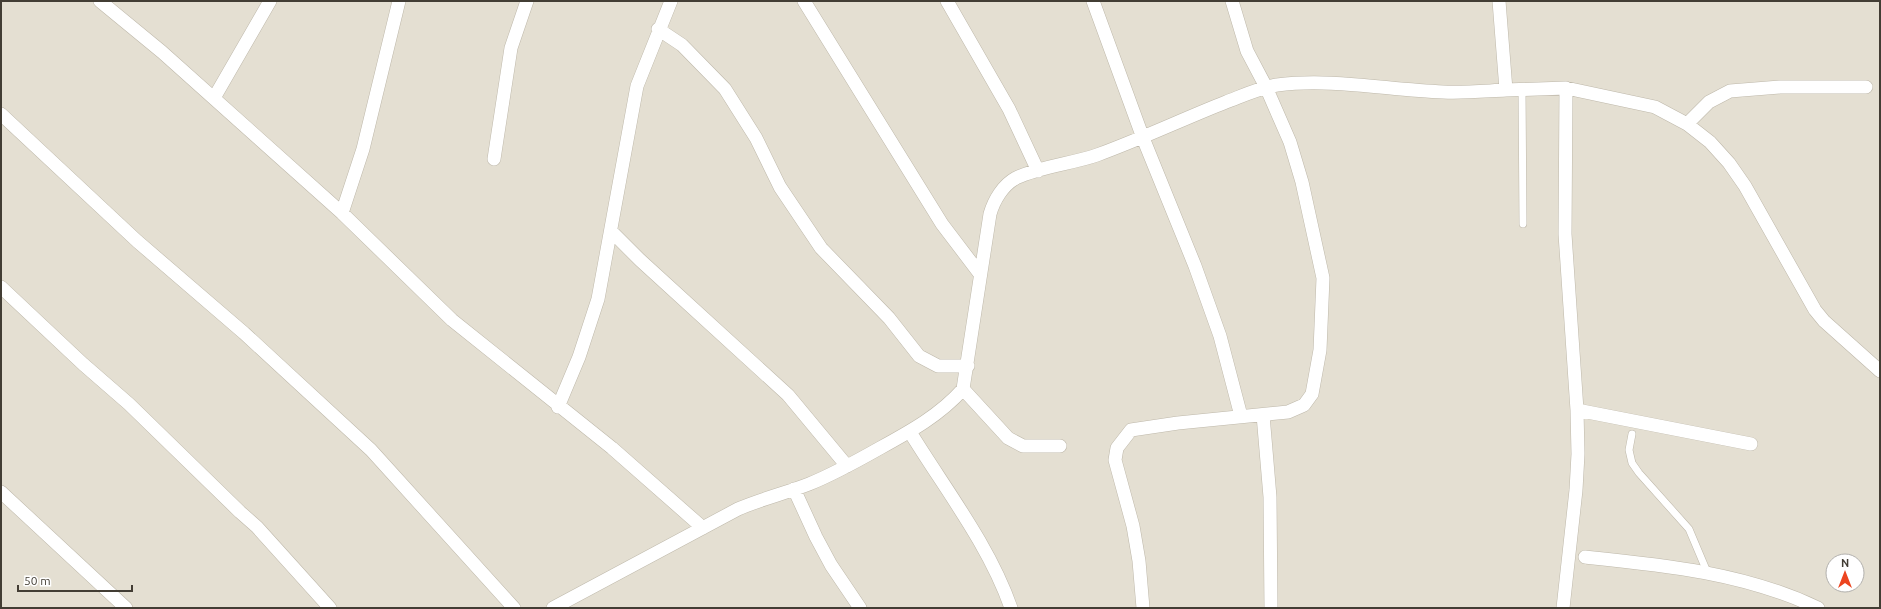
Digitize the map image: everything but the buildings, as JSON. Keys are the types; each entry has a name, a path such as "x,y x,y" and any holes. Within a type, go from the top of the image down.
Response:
{"street":[{"path":"100,1 162,52 342,213 452,320 558,407 612,448 703,528"},
{"path":"214,98 270,1"},
{"path":"342,213 363,149 399,1"},
{"path":"494,159 511,48 527,1"},
{"path":"558,407 590,328 598,298 637,86 658,30 671,1"},
{"path":"804,1 942,224 980,274"},
{"path":"947,1 1009,109 1038,171"},
{"path":"1093,1 1143,138 1195,266 1218,329 1242,416"},
{"path":"1142,608 1139,561 1133,526 1115,460 1116,448 1131,430 1178,423 1288,412 1297,409 1304,405 1312,394 1320,350 1323,278 1302,182 1290,142 1266,87 1247,51 1232,1"},
{"path":"1499,1 1506,90"},
{"path":"658,30 682,45 725,89 756,138 780,187 821,248 889,318 919,356 938,366 968,366"},
{"path":"558,607 738,509 761,499 794,489 847,466 910,432 950,404 964,389 990,214 996,198 1005,187 1016,178 1077,162 1143,138 1202,112 1266,87 1278,85 1320,84 1443,92 1566,88 1655,107 1687,124 1710,142 1729,163 1746,186 1815,310 1824,321 1880,371"},
{"path":"1687,124 1709,102 1730,91 1780,87 1866,87"},
{"path":"1563,608 1576,490 1577,410 1564,234 1566,88"},
{"path":"1,114 137,241 244,333 371,450 514,608"},
{"path":"611,231 640,260 788,395 847,466"},
{"path":"1,287 83,364 129,404 257,527 330,608"},
{"path":"964,389 1008,438 1023,446 1060,446"},
{"path":"1577,410 1751,444"},
{"path":"1263,415 1270,497 1271,608"},
{"path":"910,432 966,520 992,567 1011,608"},
{"path":"794,489 816,537 831,565 858,607"},
{"path":"1,492 126,608"},
{"path":"1585,557 1673,566 1773,589 1818,608"}],"lane":[{"path":"1522,89 1523,224"},
{"path":"1632,434 1629,450 1632,463 1639,473 1689,529 1708,574"}],"shaded area":[{"path":"1,1 1880,1 1880,608 1,608"}]}
